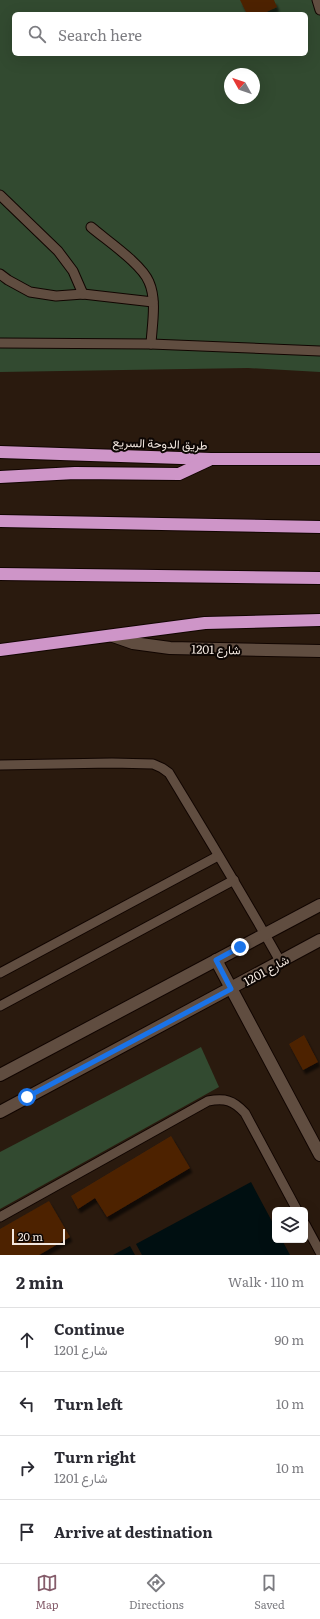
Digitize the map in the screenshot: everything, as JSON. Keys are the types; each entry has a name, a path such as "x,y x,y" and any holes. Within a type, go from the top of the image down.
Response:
{"highway":[{"name":"طريق الدوحة السريع","path":"0,452 211,458 320,459"},
{"path":"0,477 75,474 179,474 211,458"},
{"path":"0,521 320,527"},
{"path":"0,574 320,578"},
{"path":"0,650 205,623 320,620"}],"street":[{"name":"شارع 1201","path":"113,636 133,643 170,648 320,651"},
{"path":"0,1075 320,905"},
{"name":"شارع 1201","path":"0,1112 320,940"},
{"path":"216,960 320,1155"}],"lane":[{"path":"318,0 320,10"},
{"path":"0,195 58,251 73,271 83,294"},
{"path":"91,227 143,272 149,282 153,302 151,344"},
{"path":"0,274 30,292 56,296 83,294 153,302"},
{"path":"0,343 151,344 320,351"},
{"path":"0,765 112,763 153,764 162,768 169,773 218,856 234,880 280,961"},
{"path":"0,973 218,856"},
{"path":"0,1006 234,880"},
{"path":"0,1217 208,1101 218,1099 229,1100 238,1105 245,1113 295,1207"},
{"path":"308,1230 320,1252"}],"green space":[{"path":"0,0 320,0 320,372 248,368 0,372"},
{"path":"201,1047 219,1087 0,1209 0,1152"}],"shaded area":[{"path":"251,1182 272,1221 272,1243 284,1243 290,1255 142,1255 136,1244"},
{"path":"130,1246 135,1255 113,1255"}],"building":[{"path":"240,0 274,0 277,7 266,12 246,12"},
{"path":"304,1035 318,1062 303,1070 289,1044"},
{"path":"171,1136 190,1168 107,1217 95,1198 78,1209 71,1196"},
{"path":"49,1201 70,1237 39,1255 0,1255 0,1229"}],"route":[{"path":"27,1097 231,989 216,960 240,947"}]}
